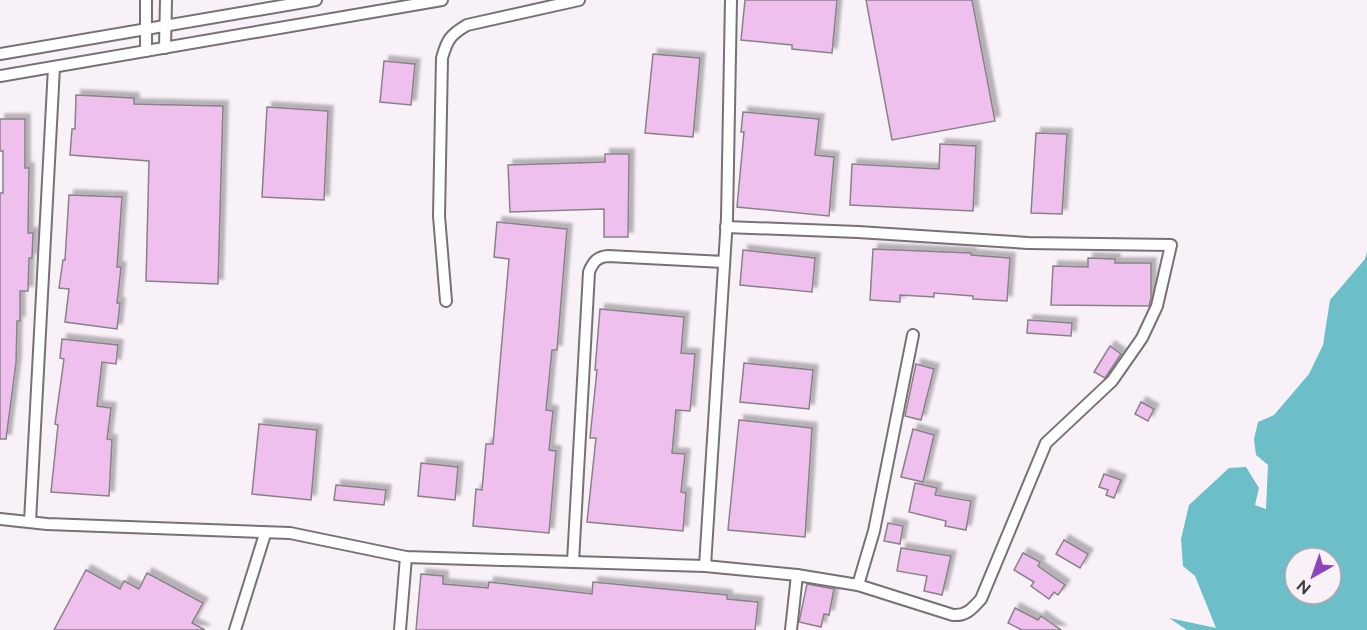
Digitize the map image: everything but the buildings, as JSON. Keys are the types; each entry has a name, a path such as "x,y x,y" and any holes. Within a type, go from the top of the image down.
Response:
{"street":[{"path":"146,0 146,51"},
{"path":"165,48 166,0"},
{"path":"0,54 316,0"},
{"path":"0,76 442,0"},
{"path":"446,301 439,216 442,58 447,43 453,33 467,25 579,0"},
{"path":"705,566 726,227 731,0"},
{"path":"30,522 54,67"},
{"path":"0,519 265,534 290,533 406,556 705,566 797,575 858,585 953,615 963,615 981,599 1046,443 1112,381 1142,338 1157,306 1171,245 1028,243 858,232 726,227"},
{"path":"573,562 591,265 597,259 608,256 724,262"},
{"path":"858,585 874,531 914,335"},
{"path":"235,630 265,534"},
{"path":"400,630 406,556"},
{"path":"791,630 797,575"}],"water":[{"path":"1367,252 1367,630 1187,630 1169,618 1216,628 1195,576 1183,566 1181,539 1189,505 1229,468 1246,467 1259,488 1255,505 1266,509 1268,465 1256,455 1254,439 1258,422 1274,415 1309,374 1323,345 1330,300 1365,259"}]}
